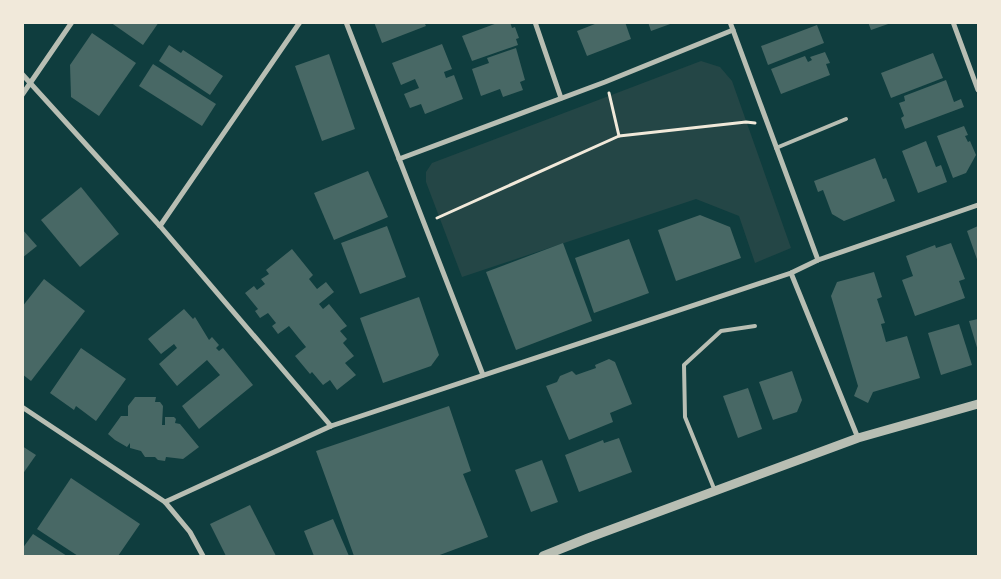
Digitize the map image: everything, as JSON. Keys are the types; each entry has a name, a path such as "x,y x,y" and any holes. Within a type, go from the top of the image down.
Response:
{"street":[{"path":"22,95 72,22"},
{"path":"346,22 483,375"},
{"path":"535,22 561,98"},
{"path":"730,22 818,260"},
{"path":"953,22 978,90"},
{"path":"160,226 297,23"},
{"path":"399,159 605,82 733,30"},
{"path":"22,74 160,226 332,426"},
{"path":"165,502 332,426 791,272 818,260 978,205"},
{"path":"791,272 858,438"},
{"path":"543,556 858,438 978,404"},
{"path":"22,407 165,502 190,532 203,556"}],"lane":[{"path":"776,148 846,119"},
{"path":"715,491 685,417 684,366 721,331 755,326"}],"path":[{"path":"605,82 619,136"},
{"path":"425,224 619,136 746,122 768,125"}],"shaded area":[{"path":"701,61 720,67 732,81 791,248 755,263 739,216 696,199 462,277 426,182 426,172 432,163"}],"building":[{"path":"110,22 159,22 143,45"},
{"path":"374,22 424,22 426,26 382,43"},
{"path":"500,22 510,22 512,28 515,27 519,38 516,39 518,45 472,61 462,36"},
{"path":"600,22 625,22 631,39 587,56 577,31"},
{"path":"648,22 673,22 673,23 651,31"},
{"path":"868,22 891,22 891,23 871,30"},
{"path":"817,25 824,43 768,65 761,46"},
{"path":"92,33 136,63 99,116 71,97 70,65"},
{"path":"442,44 452,69 444,72 446,78 454,75 463,99 425,114 421,104 410,108 404,94 419,88 415,79 401,85 392,63"},
{"path":"169,45 181,53 183,50 223,76 210,95 159,61"},
{"path":"516,48 525,80 520,82 523,90 503,97 500,89 481,96 472,69 489,63 487,58"},
{"path":"825,52 830,63 826,64 830,75 781,94 771,69 805,56 808,62 812,60 810,57"},
{"path":"933,53 943,78 891,98 881,73"},
{"path":"329,54 355,129 322,141 295,66"},
{"path":"153,64 216,104 202,126 139,86"},
{"path":"946,80 954,102 961,99 964,107 905,129 901,118 904,116 899,103 905,101 904,96"},
{"path":"964,126 968,135 965,136 968,142 970,141 976,155 966,173 953,178 937,136"},
{"path":"926,141 936,167 941,165 947,182 918,193 902,151"},
{"path":"875,158 883,179 886,178 895,201 844,221 832,214 823,190 818,192 814,181"},
{"path":"368,171 388,217 334,240 314,193"},
{"path":"81,187 119,234 80,267 41,220"},
{"path":"700,215 730,227 741,258 676,281 658,230"},
{"path":"387,226 406,277 360,294 341,243"},
{"path":"978,226 978,262 967,231"},
{"path":"22,229 37,246 22,258"},
{"path":"629,239 649,293 594,313 575,258"},
{"path":"563,243 592,321 516,350 486,272"},
{"path":"951,243 965,279 959,281 965,298 915,316 902,280 913,276 906,256 935,245 936,248"},
{"path":"292,249 313,275 309,279 317,289 326,282 334,292 319,304 323,309 329,304 347,326 340,331 347,339 343,343 354,356 345,363 356,375 337,390 330,380 323,385 312,372 310,374 295,356 306,347 289,326 278,334 272,326 276,323 268,313 260,318 255,311 258,309 245,293 254,286 257,290 265,284 261,279 269,274 266,270"},
{"path":"874,272 882,297 877,299 885,323 881,324 886,342 907,336 920,378 873,392 868,403 854,396 858,386 831,296 837,282"},
{"path":"44,279 85,311 31,381 22,374 22,307"},
{"path":"419,297 439,355 431,366 383,383 360,318"},
{"path":"184,309 193,319 195,317 209,340 212,337 219,345 216,348 219,351 223,348 253,385 199,429 182,406 220,375 207,360 177,386 159,364 177,348 174,344 161,354 148,339"},
{"path":"978,319 978,351 969,321"},
{"path":"959,324 972,365 941,375 928,333"},
{"path":"81,348 126,379 96,421 76,406 74,410 50,393"},
{"path":"609,359 615,362 632,404 610,413 613,422 569,440 546,386 557,382 560,376 572,371 576,375 596,368 595,365"},
{"path":"792,371 802,400 797,412 773,420 759,382"},
{"path":"748,388 762,429 738,438 723,396"},
{"path":"135,397 156,397 155,402 160,402 163,406 162,425 165,425 165,417 174,417 176,419 175,423 180,424 199,447 183,459 166,457 165,461 158,460 155,457 145,457 141,451 130,448 130,443 127,447 115,440 108,434 121,416 128,416 128,406"},
{"path":"449,406 471,471 463,474 488,537 437,556 354,556 316,451"},
{"path":"619,438 632,472 579,492 565,455 603,440 604,443"},
{"path":"22,446 36,455 22,475"},
{"path":"542,460 558,502 531,512 515,470"},
{"path":"71,478 140,524 118,556 78,556 37,529"},
{"path":"250,505 276,556 226,556 210,524"},
{"path":"333,519 349,556 314,556 304,531"},
{"path":"33,534 67,556 22,556 22,549"}]}
